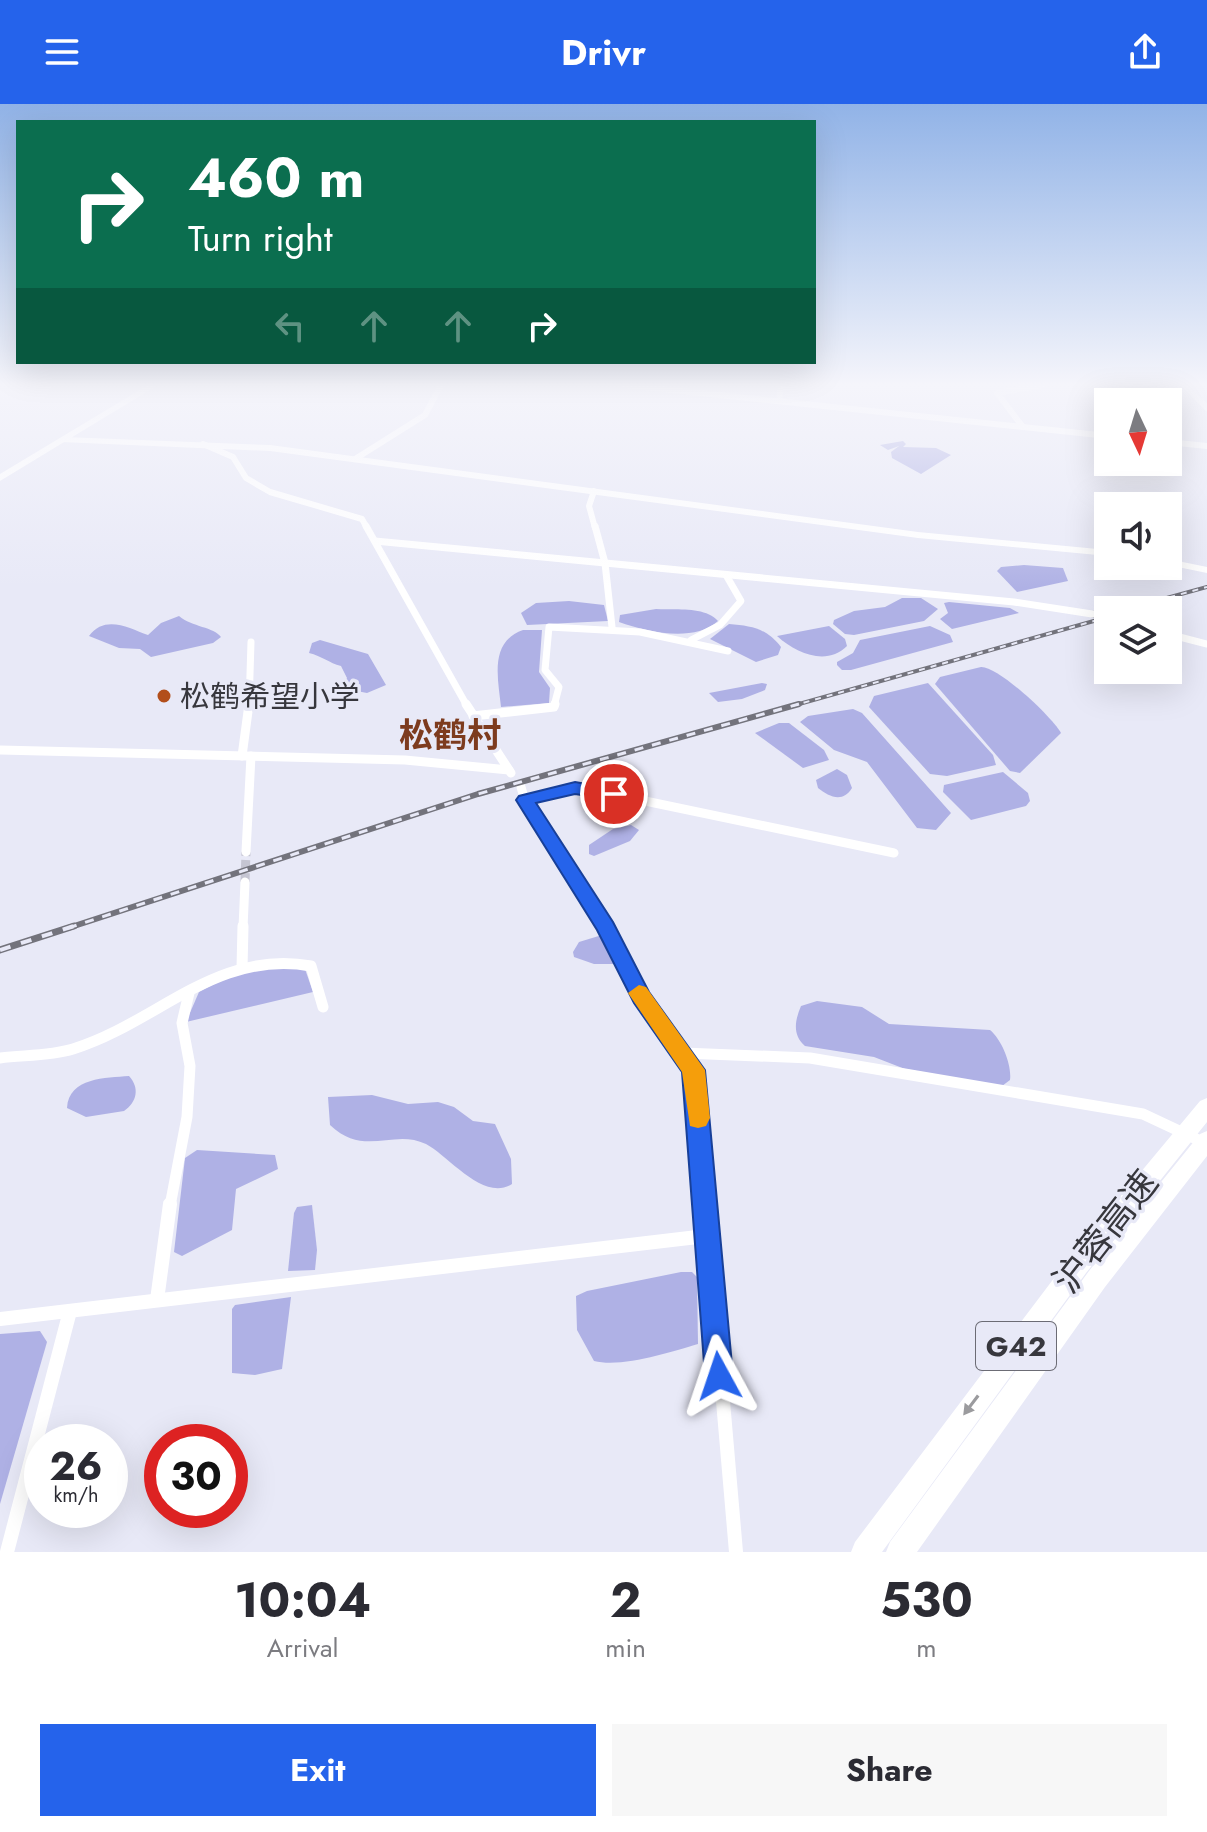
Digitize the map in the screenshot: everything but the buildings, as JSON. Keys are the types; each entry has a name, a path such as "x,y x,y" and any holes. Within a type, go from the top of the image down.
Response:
{"highway":[{"path":"0,478 41,453"},
{"name":"沪蓉高速","path":"900,1552 1015,1390 1195,1147 1207,1107"},
{"name":"沪蓉高速","path":"865,1552 1013,1349 1195,1147"}],"main road":[{"path":"290,453 918,535 1094,552"},
{"path":"1182,565 1207,570"}],"street":[{"path":"0,750 405,760 510,772 473,716 360,517 270,492 246,478 235,458 223,453"},
{"path":"355,459 365,453"},
{"path":"594,491 589,506 605,563 612,627"},
{"path":"375,541 1014,602 1092,614"},
{"path":"689,641 717,627 741,601 740,594 726,575"},
{"path":"473,716 554,707 559,690 545,670 549,627 612,627 728,651"},
{"path":"1182,638 1207,644"},
{"path":"246,852 251,642"},
{"path":"736,1552 706,1236 695,1080 683,1053 641,998 606,928 523,793 583,788 894,853"},
{"path":"242,968 245,882"},
{"path":"0,1058 74,1048 242,968 282,961 311,966 323,1007"},
{"path":"157,1300 175,1165 187,1117 190,1066 182,1023 189,993"},
{"path":"683,1053 810,1058 1143,1114 1195,1147"},
{"path":"0,1319 706,1236"},
{"path":"7,1552 70,1311"}],"water":[{"path":"891,453 951,455 921,474 892,458"},
{"path":"1001,567 1063,568 1068,581 1017,592 997,571"},
{"path":"902,598 921,598 938,609 924,621 854,635 845,634 833,624 834,620 854,611 885,607"},
{"path":"569,601 604,605 608,621 527,625 521,613 536,603"},
{"path":"944,603 1010,608 1019,613 952,629 940,619 948,613"},
{"path":"656,609 698,611 718,621 708,628 683,634 656,632 619,622 620,615"},
{"path":"179,616 221,637 213,643 151,657 140,649 119,648 89,636 95,629 110,624 148,635 161,623"},
{"path":"729,624 764,632 781,647 778,655 756,662 710,639"},
{"path":"829,626 845,639 847,646 830,655 803,652 777,636"},
{"path":"930,626 950,635 953,642 851,670 842,670 837,665 853,653 860,640"},
{"path":"523,630 542,630 539,672 550,688 549,703 501,707 500,652 512,636"},
{"path":"320,640 368,654 386,685 367,693 341,688 347,678 341,666 309,653 312,643"},
{"path":"981,667 1011,683 1061,733 1020,773 1010,771 935,684 940,677"},
{"path":"928,683 993,755 996,765 947,776 930,774 869,707 874,696"},
{"path":"767,684 765,690 742,699 718,702 709,693"},
{"path":"853,709 862,713 951,813 936,830 917,828 867,762 834,750 800,722 808,716"},
{"path":"779,723 789,723 824,750 829,760 803,768 755,733"},
{"path":"837,769 847,775 852,788 840,797 822,791 816,780"},
{"path":"1003,772 1028,793 1030,801 1026,806 971,820 943,792 944,785"},
{"path":"631,825 639,830 630,841 594,856 589,854 589,845 613,829"},
{"path":"602,935 614,964 594,964 574,957 573,952 579,942"},
{"path":"270,966 305,969 313,992 186,1022 199,992 226,978"},
{"path":"817,1001 862,1007 889,1024 990,1030 1005,1053 1010,1080 1002,1086 905,1069 874,1057 805,1046 796,1032 797,1017 801,1006"},
{"path":"129,1076 135,1085 136,1095 124,1111 86,1117 67,1108 69,1098 81,1085"},
{"path":"372,1095 408,1104 438,1102 454,1107 473,1121 495,1124 511,1159 512,1184 501,1188 478,1182 426,1144 414,1140 355,1140 330,1125 328,1097"},
{"path":"197,1150 275,1155 278,1169 236,1189 232,1230 182,1256 174,1252 185,1158"},
{"path":"312,1205 317,1250 315,1270 288,1271 294,1213 297,1207"},
{"path":"692,1272 697,1277 698,1344 632,1361 594,1361 577,1330 576,1296 587,1291"},
{"path":"291,1297 282,1369 255,1375 232,1373 232,1309 235,1305"},
{"path":"40,1331 47,1342 0,1504 0,1334"}],"tunnel":[{"path":"245,882 246,852"}],"railway":[{"path":"1174,596 1207,587"},
{"path":"792,706 1094,621"},
{"path":"68,928 478,794 799,704"},
{"path":"0,950 74,926"}],"slow traffic":[{"path":"639,993 694,1070 698,1118"}],"place":[{"name":"松鹤希望小学","path":"164,696"}],"district":[{"name":"松鹤村","path":"450,735"}],"route":[{"path":"614,794 575,788 525,801 606,928 641,998 694,1070 719,1376"}]}
